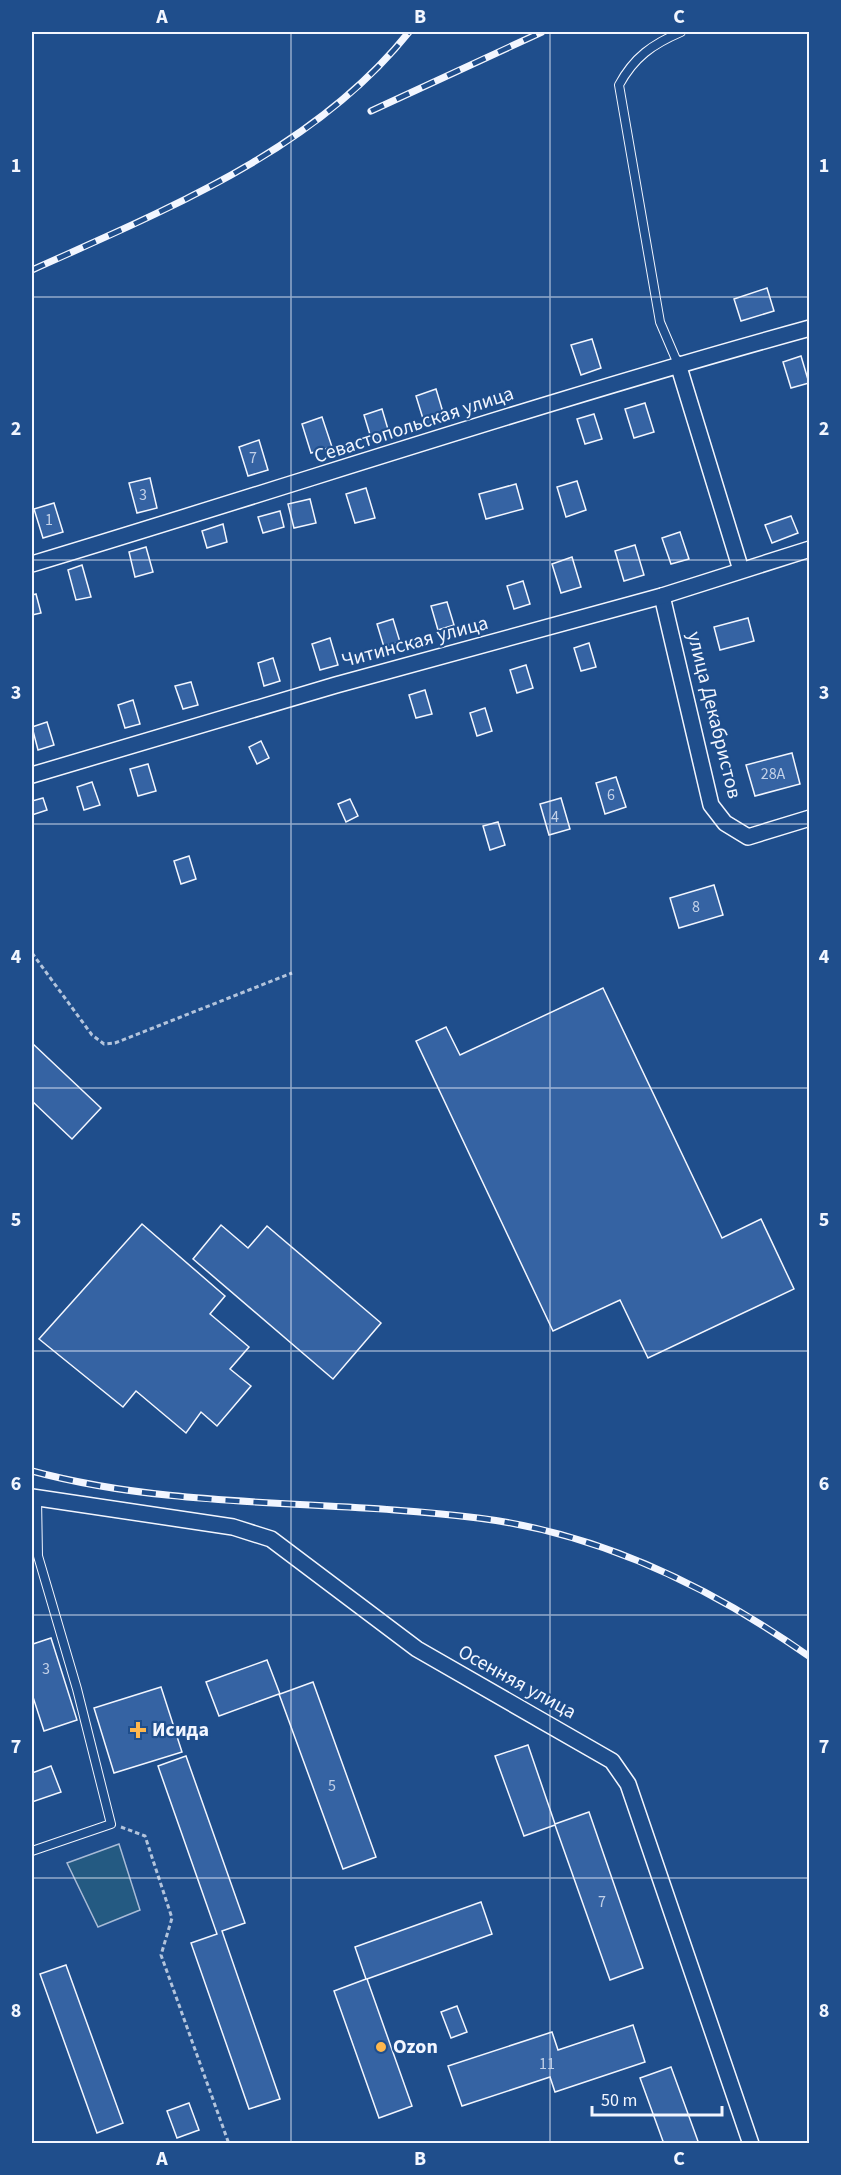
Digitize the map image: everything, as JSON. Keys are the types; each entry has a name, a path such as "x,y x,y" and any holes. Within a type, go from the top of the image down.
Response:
{"street":[{"name":"Севастопольская улица","path":"32,564 291,486 678,364 810,328"},
{"path":"678,364 741,570"},
{"name":"Читинская улица","path":"32,775 336,685 662,596 810,549"},
{"name":"улица Декабристов","path":"662,596 711,805 725,823 748,837 810,818"},
{"name":"Осенняя улица","path":"34,1497 233,1527 271,1539 417,1649 612,1761 628,1784 751,2144"}],"lane":[{"path":"678,364 660,322 619,85 629,65 653,44 681,32"},
{"path":"32,1851 111,1824 77,1689 38,1556 34,1497"}],"path":[{"path":"32,953 92,1035 104,1044 115,1043 292,973"},
{"path":"111,1824 145,1836 172,1918 161,1955 229,2144"}],"shaded area":[{"path":"119,1844 140,1910 98,1927 67,1863"}],"building":[{"path":"767,288 774,311 741,321 734,299"},
{"path":"592,339 601,368 581,375 571,345"},
{"path":"801,356 809,383 791,388 783,362"},
{"path":"436,389 445,419 425,425 416,396"},
{"path":"645,403 654,432 634,438 625,409"},
{"path":"382,409 390,436 372,441 364,415"},
{"path":"594,414 602,439 585,444 577,419"},
{"path":"322,417 332,447 311,453 302,424"},
{"path":"259,440 268,470 248,476 239,447"},
{"path":"150,478 157,508 137,513 129,483"},
{"path":"577,481 586,510 566,517 557,487"},
{"path":"516,484 523,509 486,519 479,494"},
{"path":"366,488 375,518 355,523 346,494"},
{"path":"310,499 316,523 294,528 288,504"},
{"path":"54,503 63,532 43,538 34,509"},
{"path":"280,511 284,527 263,533 258,517"},
{"path":"791,516 798,533 772,543 765,525"},
{"path":"223,524 227,542 207,548 202,531"},
{"path":"680,532 689,559 671,564 662,538"},
{"path":"635,545 644,575 624,581 615,551"},
{"path":"146,547 153,572 135,577 129,552"},
{"path":"572,557 581,587 561,593 552,564"},
{"path":"82,565 91,597 76,600 68,570"},
{"path":"523,581 530,604 514,609 507,586"},
{"path":"36,594 41,613 32,615 32,595"},
{"path":"447,602 454,625 438,630 431,606"},
{"path":"748,618 754,641 720,650 714,627"},
{"path":"393,619 400,642 384,647 377,624"},
{"path":"330,638 338,665 320,670 312,644"},
{"path":"589,643 596,667 581,671 574,648"},
{"path":"273,658 280,681 264,686 258,663"},
{"path":"526,665 533,688 517,693 510,670"},
{"path":"191,682 198,705 183,709 175,686"},
{"path":"425,690 432,714 416,718 409,695"},
{"path":"133,700 140,724 125,728 118,705"},
{"path":"485,708 492,731 477,736 470,713"},
{"path":"47,722 54,745 38,750 32,727"},
{"path":"261,741 269,758 257,764 249,747"},
{"path":"792,753 800,784 755,796 746,765"},
{"path":"148,764 156,791 138,796 130,769"},
{"path":"616,777 626,807 605,814 596,783"},
{"path":"92,782 100,805 84,810 77,787"},
{"path":"43,798 47,810 32,815 32,801"},
{"path":"561,798 570,829 549,835 540,804"},
{"path":"350,799 358,816 346,822 338,804"},
{"path":"498,822 505,845 490,850 483,826"},
{"path":"189,856 196,879 181,884 174,861"},
{"path":"714,885 723,915 679,928 670,898"},
{"path":"603,988 722,1238 761,1219 794,1289 648,1358 620,1300 553,1331 416,1041 446,1027 460,1055"},
{"path":"32,1043 101,1108 72,1139 32,1101"},
{"path":"142,1224 225,1296 210,1314 249,1347 230,1369 251,1386 217,1426 201,1412 186,1433 136,1391 123,1407 39,1339"},
{"path":"221,1225 248,1248 267,1226 381,1323 333,1379 193,1259"},
{"path":"51,1638 77,1720 44,1731 32,1694 32,1640 33,1644"},
{"path":"267,1660 280,1694 313,1682 376,1857 343,1869 279,1694 219,1716 206,1682"},
{"name":"Исида","path":"161,1687 182,1752 114,1773 94,1708"},
{"path":"528,1745 555,1824 589,1812 643,1968 610,1980 555,1825 524,1836 495,1756"},
{"path":"186,1756 245,1923 222,1931 280,2099 249,2109 191,1943 217,1934 158,1766"},
{"path":"51,1766 61,1792 32,1802 32,1773"},
{"path":"481,1902 492,1934 367,1979 412,2106 379,2118 334,1991 366,1979 355,1947"},
{"path":"66,1965 123,2123 97,2133 40,1974"},
{"path":"457,2006 467,2032 451,2038 441,2012"},
{"path":"633,2025 645,2062 555,2092 550,2077 462,2106 448,2066 552,2032 558,2050"},
{"path":"671,2067 699,2144 664,2144 640,2078"},
{"path":"189,2103 199,2130 177,2138 167,2111"}],"railway":[{"path":"32,270 185,199 235,173 283,143 329,111 371,74 409,32"},
{"path":"371,111 542,32"},
{"path":"32,1471 142,1492 197,1498 422,1512 523,1525 567,1536 652,1567 733,1608 810,1657"}],"place":[{"name":"Исида","path":"138,1730"},
{"name":"Ozon","path":"381,2047"}]}
